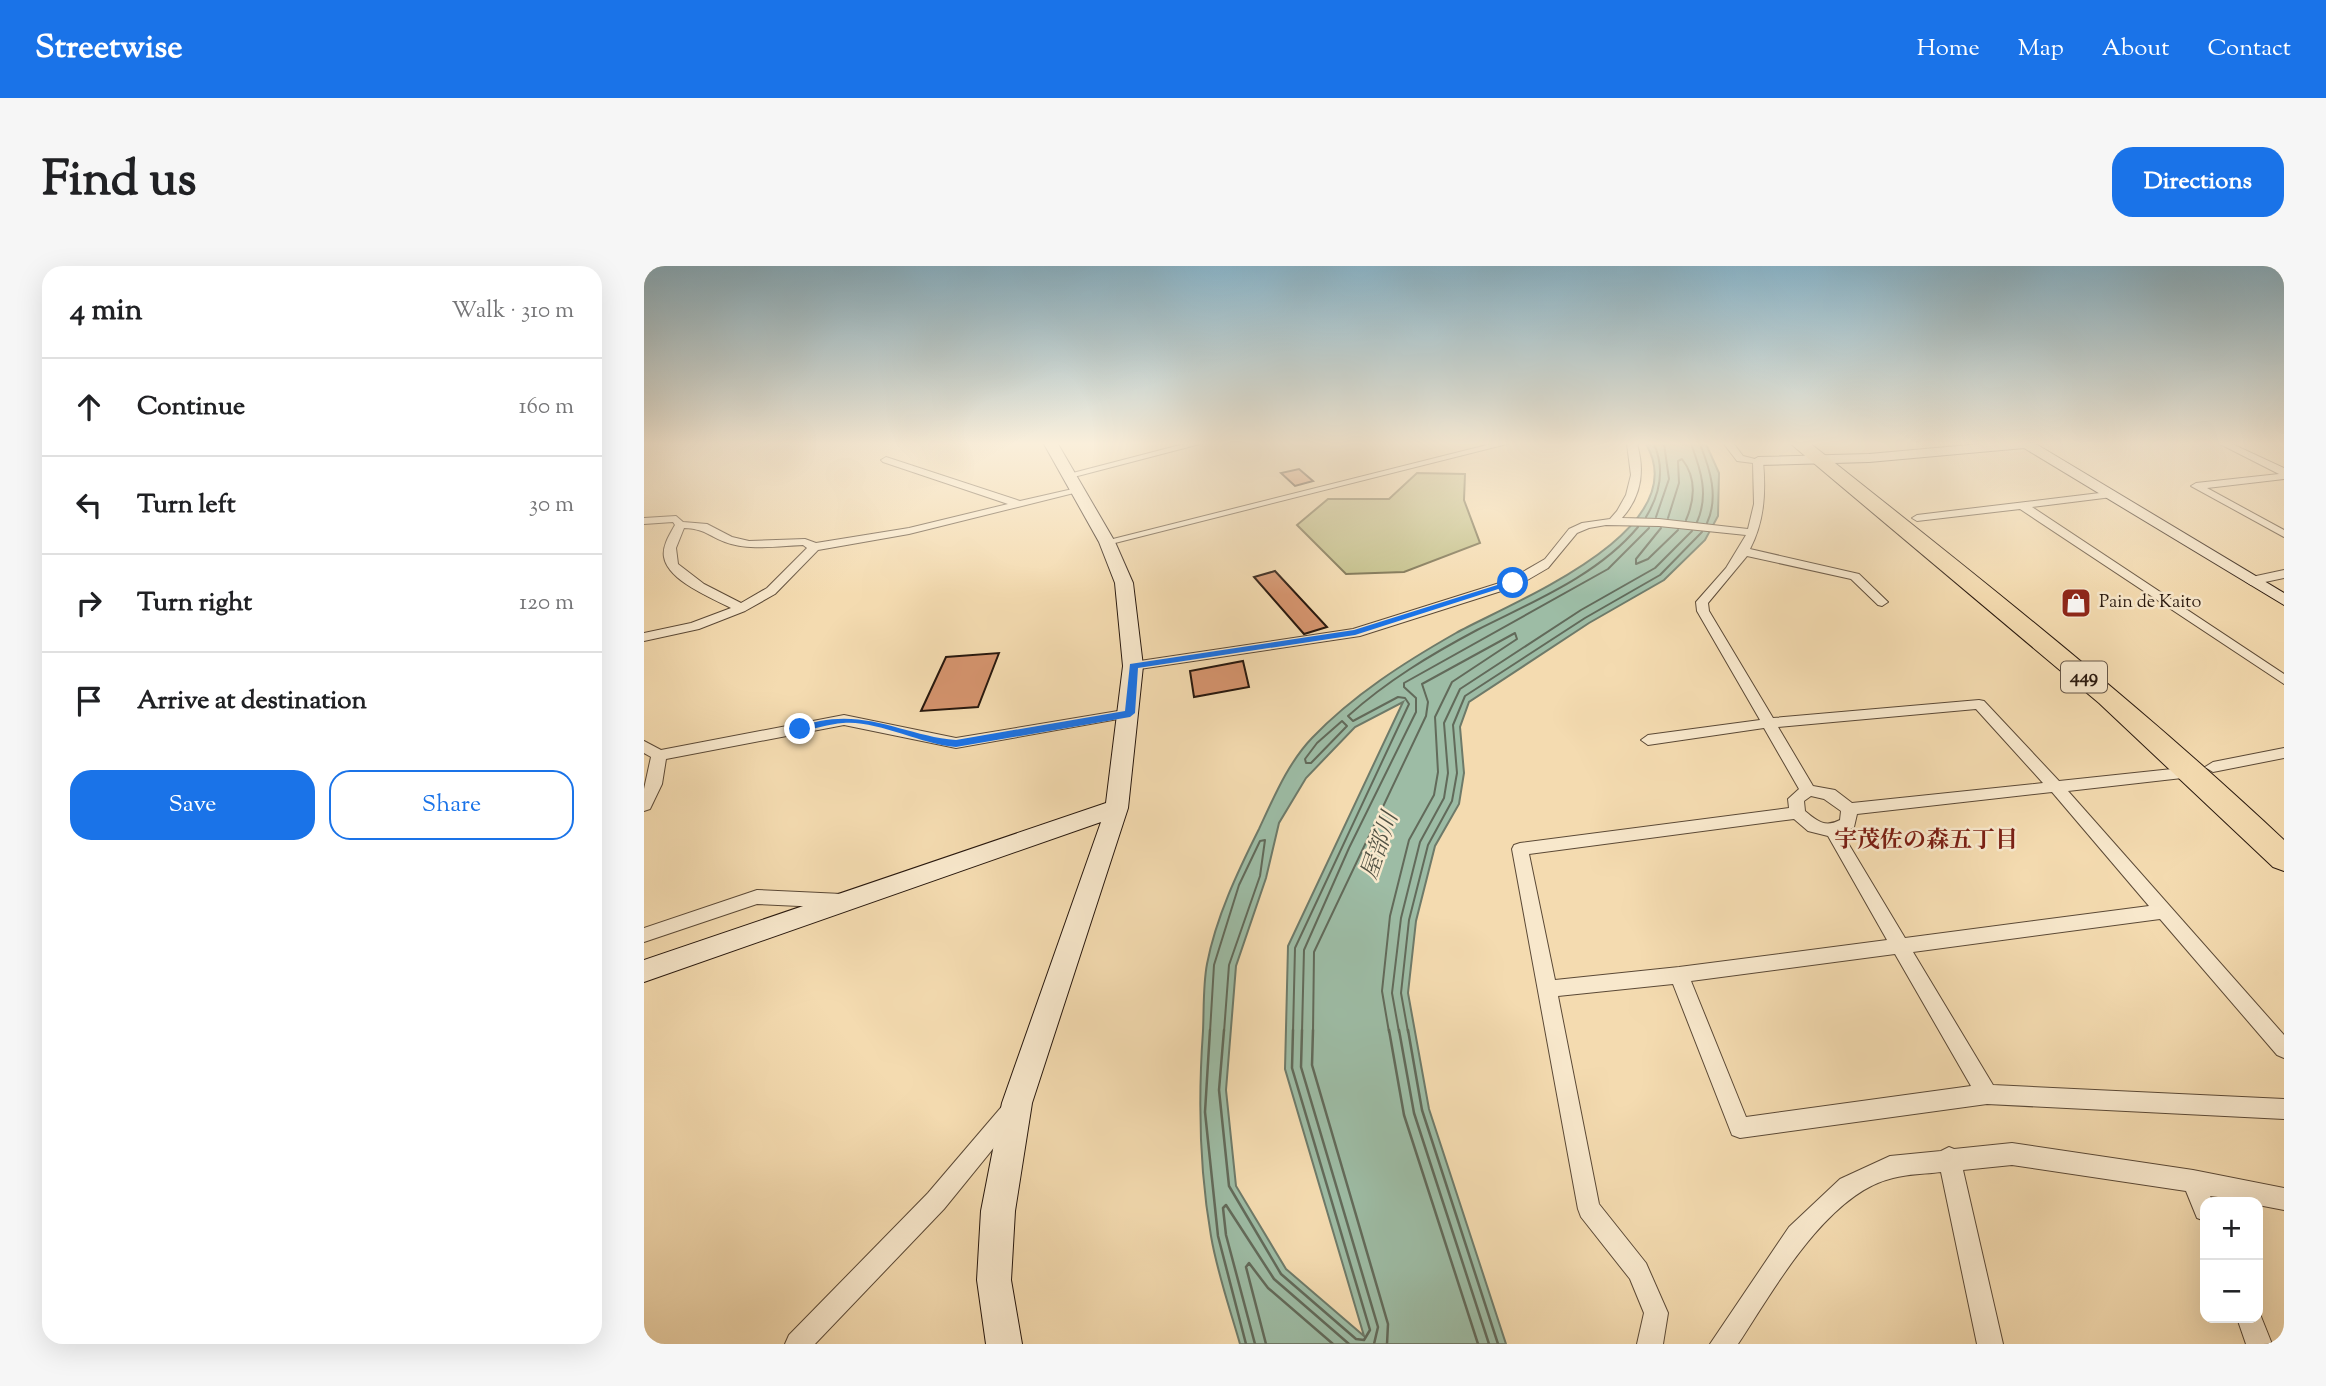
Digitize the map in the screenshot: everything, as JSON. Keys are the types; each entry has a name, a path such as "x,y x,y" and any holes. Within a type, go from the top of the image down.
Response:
{"highway":[{"name":"449","path":"1871,494 2022,622 2202,769 2284,832"},
{"name":"449","path":"1883,494 1917,518 2052,626 2202,769 2284,859"}],"street":[{"path":"988,494 1017,504"},
{"path":"644,637 695,626 741,608 771,591 814,547 909,531 1017,504 1043,494"},
{"path":"1003,1344 994,1280 999,1210 1017,1104 1117,808 1130,713 1133,666 1124,583 1107,542 1080,494"},
{"path":"1107,542 1299,494"},
{"path":"1618,521 1628,508 1632,494"},
{"path":"1761,494 1754,533 1746,552 1735,569 1702,602 1703,611 1808,790"},
{"path":"2211,494 2284,534"},
{"path":"1917,518 2108,495 2284,600"},
{"path":"2020,504 2284,680"},
{"path":"644,521 676,519 680,525"},
{"path":"1133,666 1355,632 1513,583 1535,573 1554,557 1573,531 1590,523 1618,521 1754,533"},
{"path":"680,525 703,526 729,540 749,544 805,542 814,547"},
{"path":"680,525 671,544 670,559 676,572 741,608"},
{"path":"1746,552 1854,576 1882,602"},
{"path":"2251,581 2284,574"},
{"path":"1648,740 1768,723 1979,704 2057,788 2284,1049"},
{"path":"644,746 659,755 844,720 861,721 934,741 956,743 1130,713"},
{"path":"1849,808 1848,823 1833,831 1814,827 1797,813 1796,799 1808,790 1829,794 1849,808 2057,788 2202,769 2284,753"},
{"path":"644,804 654,784 659,755"},
{"path":"644,971 1117,808"},
{"path":"1650,1344 1656,1314 1639,1271 1589,1209 1520,849 1797,813"},
{"path":"1833,831 1987,1094"},
{"path":"644,935 757,897 844,901"},
{"path":"1545,989 1679,975 2164,912"},
{"path":"1679,975 1740,1128 1987,1094 2284,1110"},
{"path":"798,1344 936,1201 1017,1104"},
{"path":"1723,1344 1797,1235 1848,1187 1890,1167 1950,1158 2012,1154 2193,1181 2284,1199"},
{"path":"1950,1158 1990,1344"},
{"path":"2193,1181 2200,1198"},
{"path":"2251,1323 2259,1344"}],"shaded area":[{"path":"1394,494 1464,494 1480,543 1404,572 1346,574 1297,525 1328,499 1389,499"}],"water":[{"name":"屋部川","path":"1649,494 1719,494 1718,516 1705,540 1664,580 1589,623 1469,702 1460,727 1464,773 1459,804 1435,846 1416,921 1408,993 1429,1109 1506,1344 1240,1344 1211,1236 1202,1159 1200,1083 1207,964 1222,912 1243,861 1289,769 1303,748 1328,722 1380,680 1418,656 1590,560 1623,534 1645,506","holes":["1403,702 1288,946 1285,1069 1364,1336 1286,1269 1236,1186 1226,1090 1236,966 1266,878 1279,823 1306,778 1355,727"]}],"building":[{"path":"1275,571 1327,627 1304,634 1254,577"},
{"path":"999,653 978,707 921,711 946,657"},
{"path":"1243,661 1249,687 1194,697 1190,671"}],"place":[{"name":"Pain de Kaito","path":"2076,603"}],"district":[{"name":"宇茂佐の森五丁目","path":"1926,841"}],"route":[{"path":"800,729 844,720 861,721 934,741 956,743 1130,713 1133,666 1355,632 1476,592 1513,583"}]}
